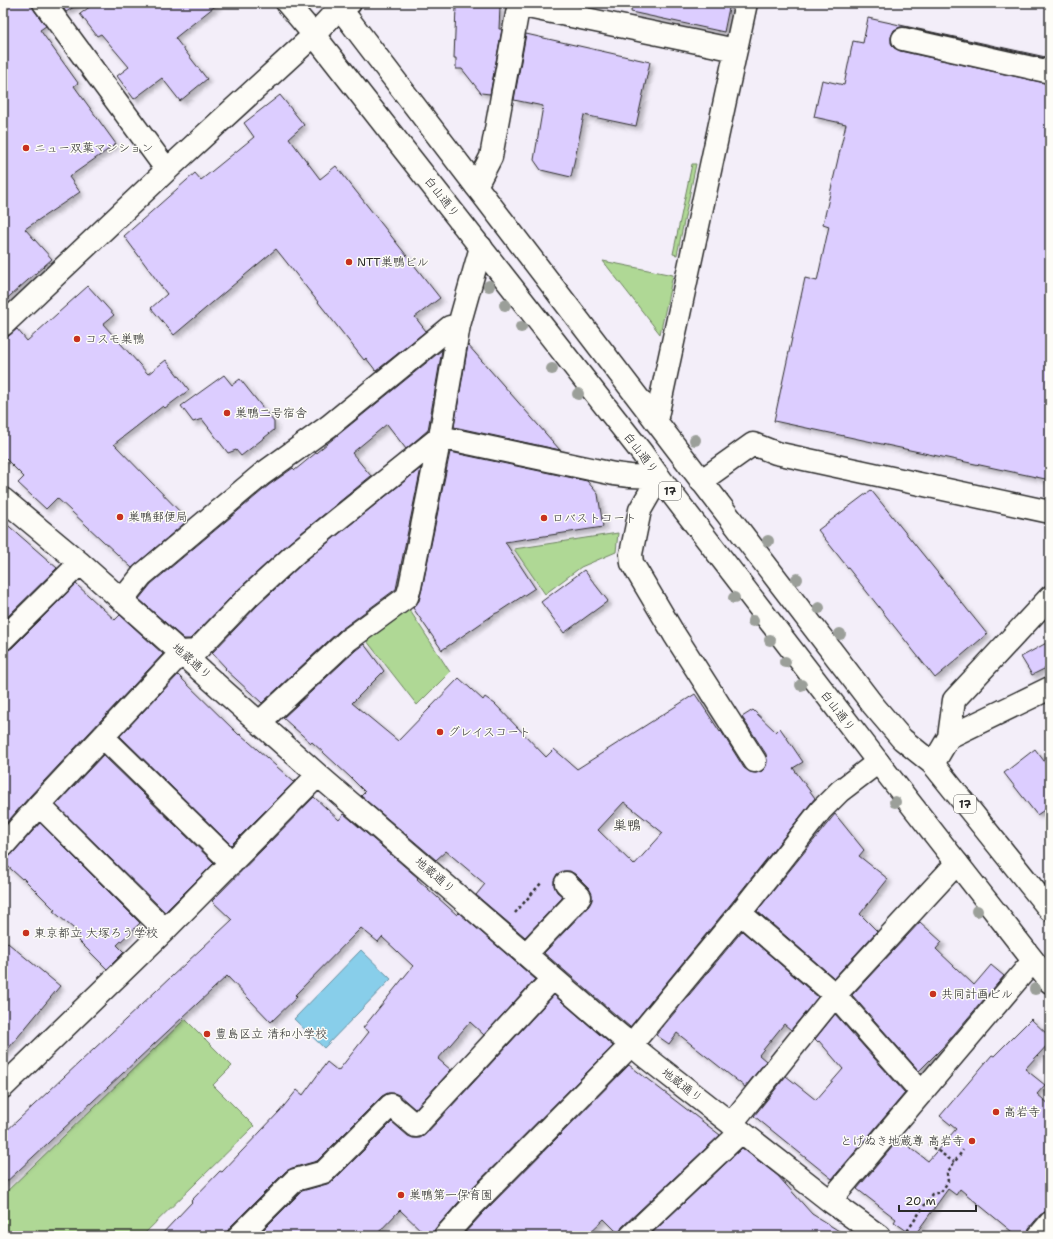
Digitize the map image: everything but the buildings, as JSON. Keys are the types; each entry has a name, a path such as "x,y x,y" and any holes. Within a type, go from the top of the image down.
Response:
{"main road":[{"path":"44,3 167,170"},
{"name":"白山通り","path":"287,3 314,35 632,440 878,762 1050,982"},
{"path":"656,421 746,3"},
{"path":"3,325 167,170 314,35 341,4"},
{"name":"17","path":"341,4 476,186 873,704 902,739 933,764 1050,910"},
{"path":"476,186 491,157 518,4 736,50"},
{"path":"903,39 1050,72"},
{"path":"260,722 348,640 407,597 412,579 440,437 459,325 481,247"},
{"path":"122,600 142,575 261,475 329,426 450,327 459,325"},
{"path":"440,437 614,474 659,477 640,510 631,554 632,563 674,634 755,761"},
{"path":"3,846 39,805 182,652 196,651 248,598 297,552 440,437"},
{"path":"701,481 752,444 776,453 1050,512"},
{"name":"地蔵通り","path":"3,499 80,563 182,652 318,775 631,1045 830,1201 880,1236"},
{"path":"3,639 80,563"},
{"path":"933,764 949,737 954,700 1050,597"},
{"path":"949,737 1050,689"},
{"path":"103,737 232,863"},
{"path":"445,1236 478,1200 631,1045 740,913 821,810 840,791 878,762"},
{"path":"3,1087 165,930 318,775"},
{"path":"39,805 165,930"},
{"path":"631,1236 736,1128 835,995 957,863"},
{"path":"526,954 580,897 566,883"},
{"path":"740,913 835,995 922,1094"},
{"path":"830,1201 1033,961"},
{"path":"239,1236 295,1180 324,1172 391,1105 416,1126 553,978"},
{"path":"1039,1236 1050,1223"}],"path":[{"path":"513,915 544,879"},
{"path":"928,1144 954,1162"},
{"path":"904,1236 932,1194 942,1192 948,1182 947,1173 964,1150"}],"green space":[{"path":"692,164 696,164 677,255 673,254"},
{"path":"603,261 673,275 660,334"},
{"path":"618,533 616,552 581,567 545,594 514,549"},
{"path":"407,606 450,672 417,705 363,636"},
{"path":"185,1019 232,1066 213,1085 254,1126 142,1236 3,1236 3,1195"}],"water":[{"path":"361,950 391,979 324,1048 294,1019"}],"place":[{"name":"ニュー双葉マンション","path":"26,148"},
{"name":"NTT巣鴨ビル","path":"349,262"},
{"name":"コスモ巣鴨","path":"77,339"},
{"name":"巣鴨二号宿舎","path":"227,413"},
{"name":"巣鴨郵便局","path":"120,517"},
{"name":"ロバストコート","path":"544,518"},
{"name":"グレイスコート","path":"440,732"},
{"name":"東京都立 大塚ろう学校","path":"26,933"},
{"name":"共同計画ビル","path":"933,994"},
{"name":"豊島区立 清和小学校","path":"207,1034"},
{"name":"高岩寺","path":"996,1112"},
{"name":"とげぬき地蔵尊 高岩寺","path":"972,1141"},
{"name":"巣鴨第一保育園","path":"401,1195"}],"district":[{"name":"巣鴨","path":"627,825"}]}
